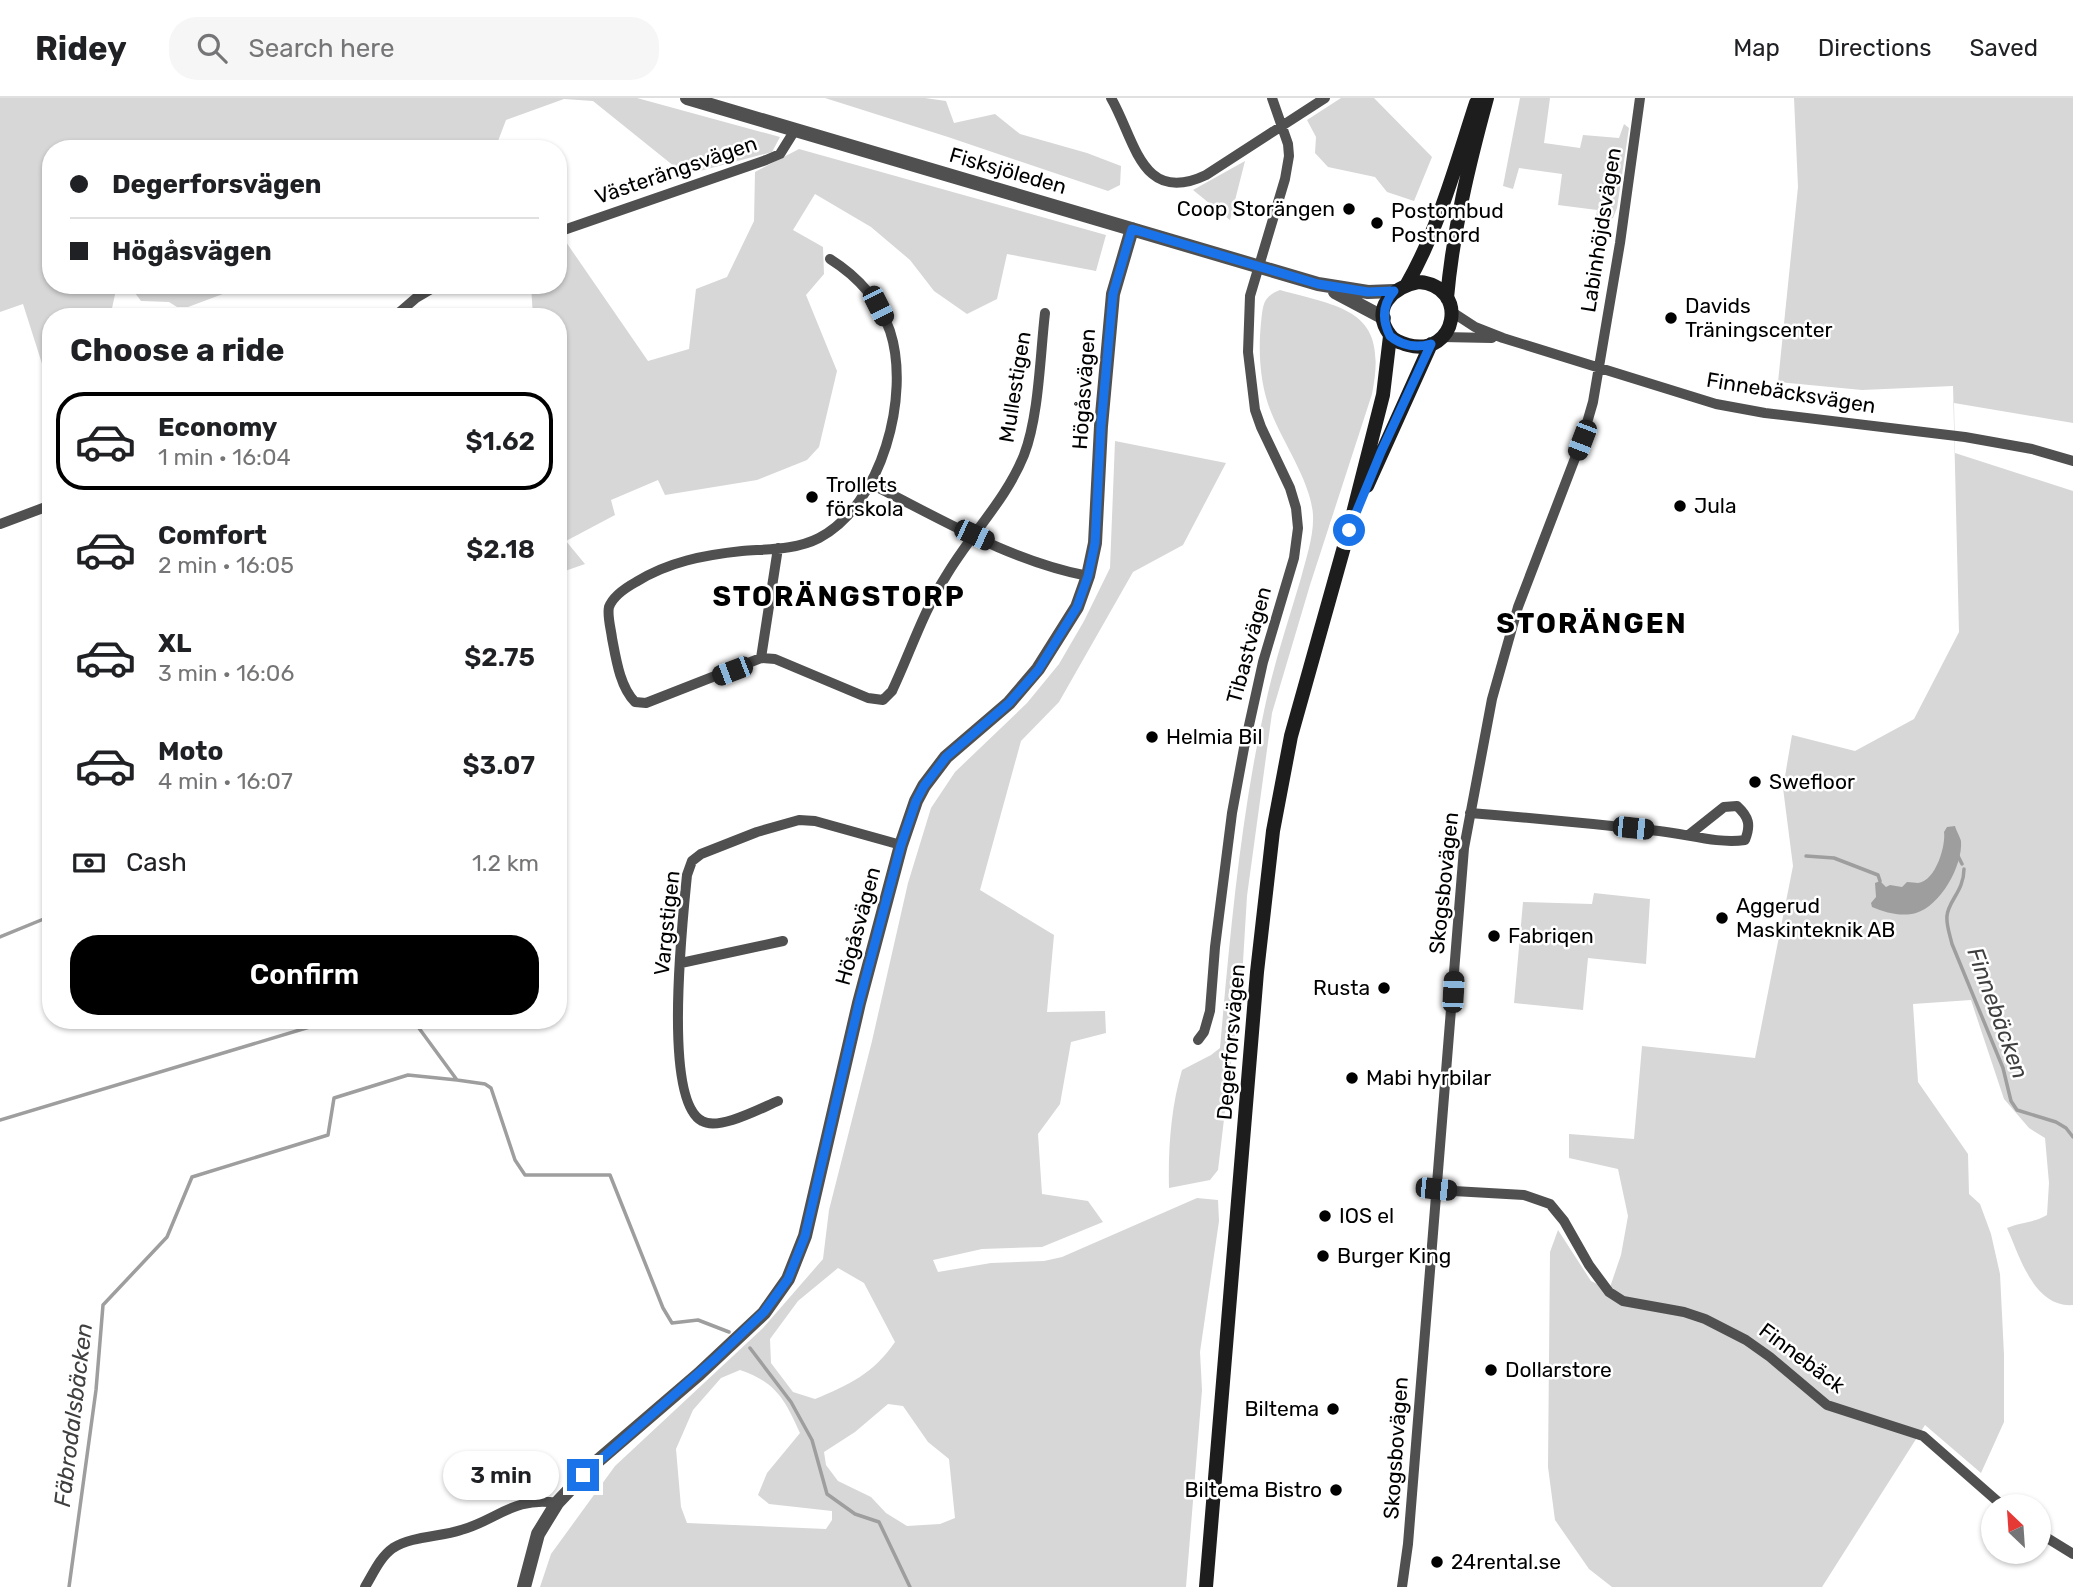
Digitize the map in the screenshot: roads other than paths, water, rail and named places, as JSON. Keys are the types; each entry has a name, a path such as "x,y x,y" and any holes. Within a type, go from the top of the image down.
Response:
{"main road":[{"path":"1478,98 1422,258 1385,305 1384,318 1390,336 1399,342 1413,346 1437,340 1450,326 1454,239 1487,98"},
{"path":"1400,288 1429,283 1437,287 1450,305"},
{"name":"Degerforsvägen","path":"1205,1587 1268,870 1291,736 1349,530 1383,395 1390,336"},
{"name":"Degerforsvägen","path":"1349,530 1381,452 1437,340"}],"street":[{"name":"Fisksjöleden","path":"687,98 1318,284 1368,292 1400,288"},
{"path":"1111,98 1136,153 1147,169 1158,180 1178,183 1191,182 1206,175 1325,98"},
{"name":"Tibastvägen","path":"1198,1040 1204,1032 1210,1011 1232,813 1244,748 1259,675 1293,558 1298,528 1290,488 1261,427 1251,386 1248,322 1250,296 1285,179 1289,156 1288,144 1272,98"},
{"name":"Labinhöjdsvägen","path":"1598,368 1620,243 1640,98"},
{"name":"Västerängsvägen","path":"567,229 780,154 795,130"},
{"name":"Högåsvägen","path":"524,1587 538,1534 557,1503 593,1465 748,1329 778,1295 788,1279 805,1236 845,1057 908,820 924,786 946,757 1009,703 1038,670 1077,607 1088,576 1095,543 1101,426 1113,294 1132,229"},
{"path":"778,548 761,659 646,703 635,702 628,695 617,660 609,608 614,599 627,587 671,565 703,556 800,545 817,539 849,515 871,484 894,412 897,381 895,349 889,328 878,306 862,284 830,259"},
{"name":"Fisksjöleden","path":"1318,284 1384,318"},
{"path":"404,308 423,294"},
{"name":"Finnebäcksvägen","path":"1450,305 1475,327 1509,340 1689,396 1739,408 1965,437 2032,449 2073,461"},
{"name":"Mullestigen","path":"761,659 775,659 868,698 883,700 895,684 936,592 1015,473 1029,440 1045,313"},
{"name":"Finnebäcksvägen","path":"1437,340 1480,337 1509,340"},
{"name":"Skogsbovägen","path":"1402,1587 1408,1545 1464,848 1492,699 1529,574 1584,436 1598,368"},
{"path":"871,484 1022,558 1056,570 1088,576"},
{"path":"0,524 42,508"},
{"path":"1470,813 1690,834 1730,842 1745,840 1750,829 1747,815 1737,806 1724,807 1690,834"},
{"name":"Vargstigen","path":"778,1101 721,1123 701,1121 693,1113 680,1074 678,1046 687,875 692,861 701,854 757,832 799,820 819,822 901,845"},
{"path":"681,963 783,941"},
{"name":"Finnebäck","path":"1436,1189 1524,1195 1550,1204 1609,1292 1623,1301 1684,1312 1705,1319 1746,1340 1827,1405 1923,1436 1989,1494"},
{"path":"365,1587 386,1555 403,1544 463,1530 514,1506 544,1501 557,1503"},
{"path":"2051,1540 2073,1554"}],"waterway":[{"path":"1806,856 1834,858 1878,875 1880,881"},
{"name":"Finnebäcken","path":"1958,856 1962,864"},
{"name":"Finnebäcken","path":"1964,869 1961,884 1948,911 1948,926 1952,944 2003,1068 2011,1101 2017,1110 2056,1122 2066,1128 2073,1137"},
{"path":"0,937 42,920"},
{"path":"0,1120 303,1029"},
{"path":"420,1029 457,1080"},
{"name":"Fäbrodalsbäcken","path":"69,1587 96,1390 103,1305 167,1237 192,1177 328,1135 334,1098 408,1075 485,1084 491,1088 515,1160 525,1175 610,1175 663,1308 672,1323 698,1320 729,1332"},
{"name":"Fäbrodalsbäcken","path":"750,1348 791,1402 812,1440 827,1494 855,1514 879,1522 910,1587"}],"place":[{"name":"Coop Storängen","path":"1349,209"},
{"name":"Postombud Postnord","path":"1377,223"},
{"name":"Davids Träningscenter","path":"1671,318"},
{"name":"Trollets förskola","path":"812,497"},
{"name":"Jula","path":"1680,506"},
{"name":"Helmia Bil","path":"1152,737"},
{"name":"Swefloor","path":"1755,782"},
{"name":"Aggerud Maskinteknik AB","path":"1722,918"},
{"name":"Fabriqen","path":"1494,936"},
{"name":"Rusta","path":"1384,988"},
{"name":"Mabi hyrbilar","path":"1352,1078"},
{"name":"IOS el","path":"1325,1216"},
{"name":"Burger King","path":"1323,1256"},
{"name":"Dollarstore","path":"1491,1370"},
{"name":"Biltema","path":"1333,1409"},
{"name":"Biltema Bistro","path":"1336,1490"},
{"name":"24rental.se","path":"1437,1562"}],"district":[{"name":"STORÄNGSTORP","path":"839,596"},
{"name":"STORÄNGEN","path":"1592,623"}]}
